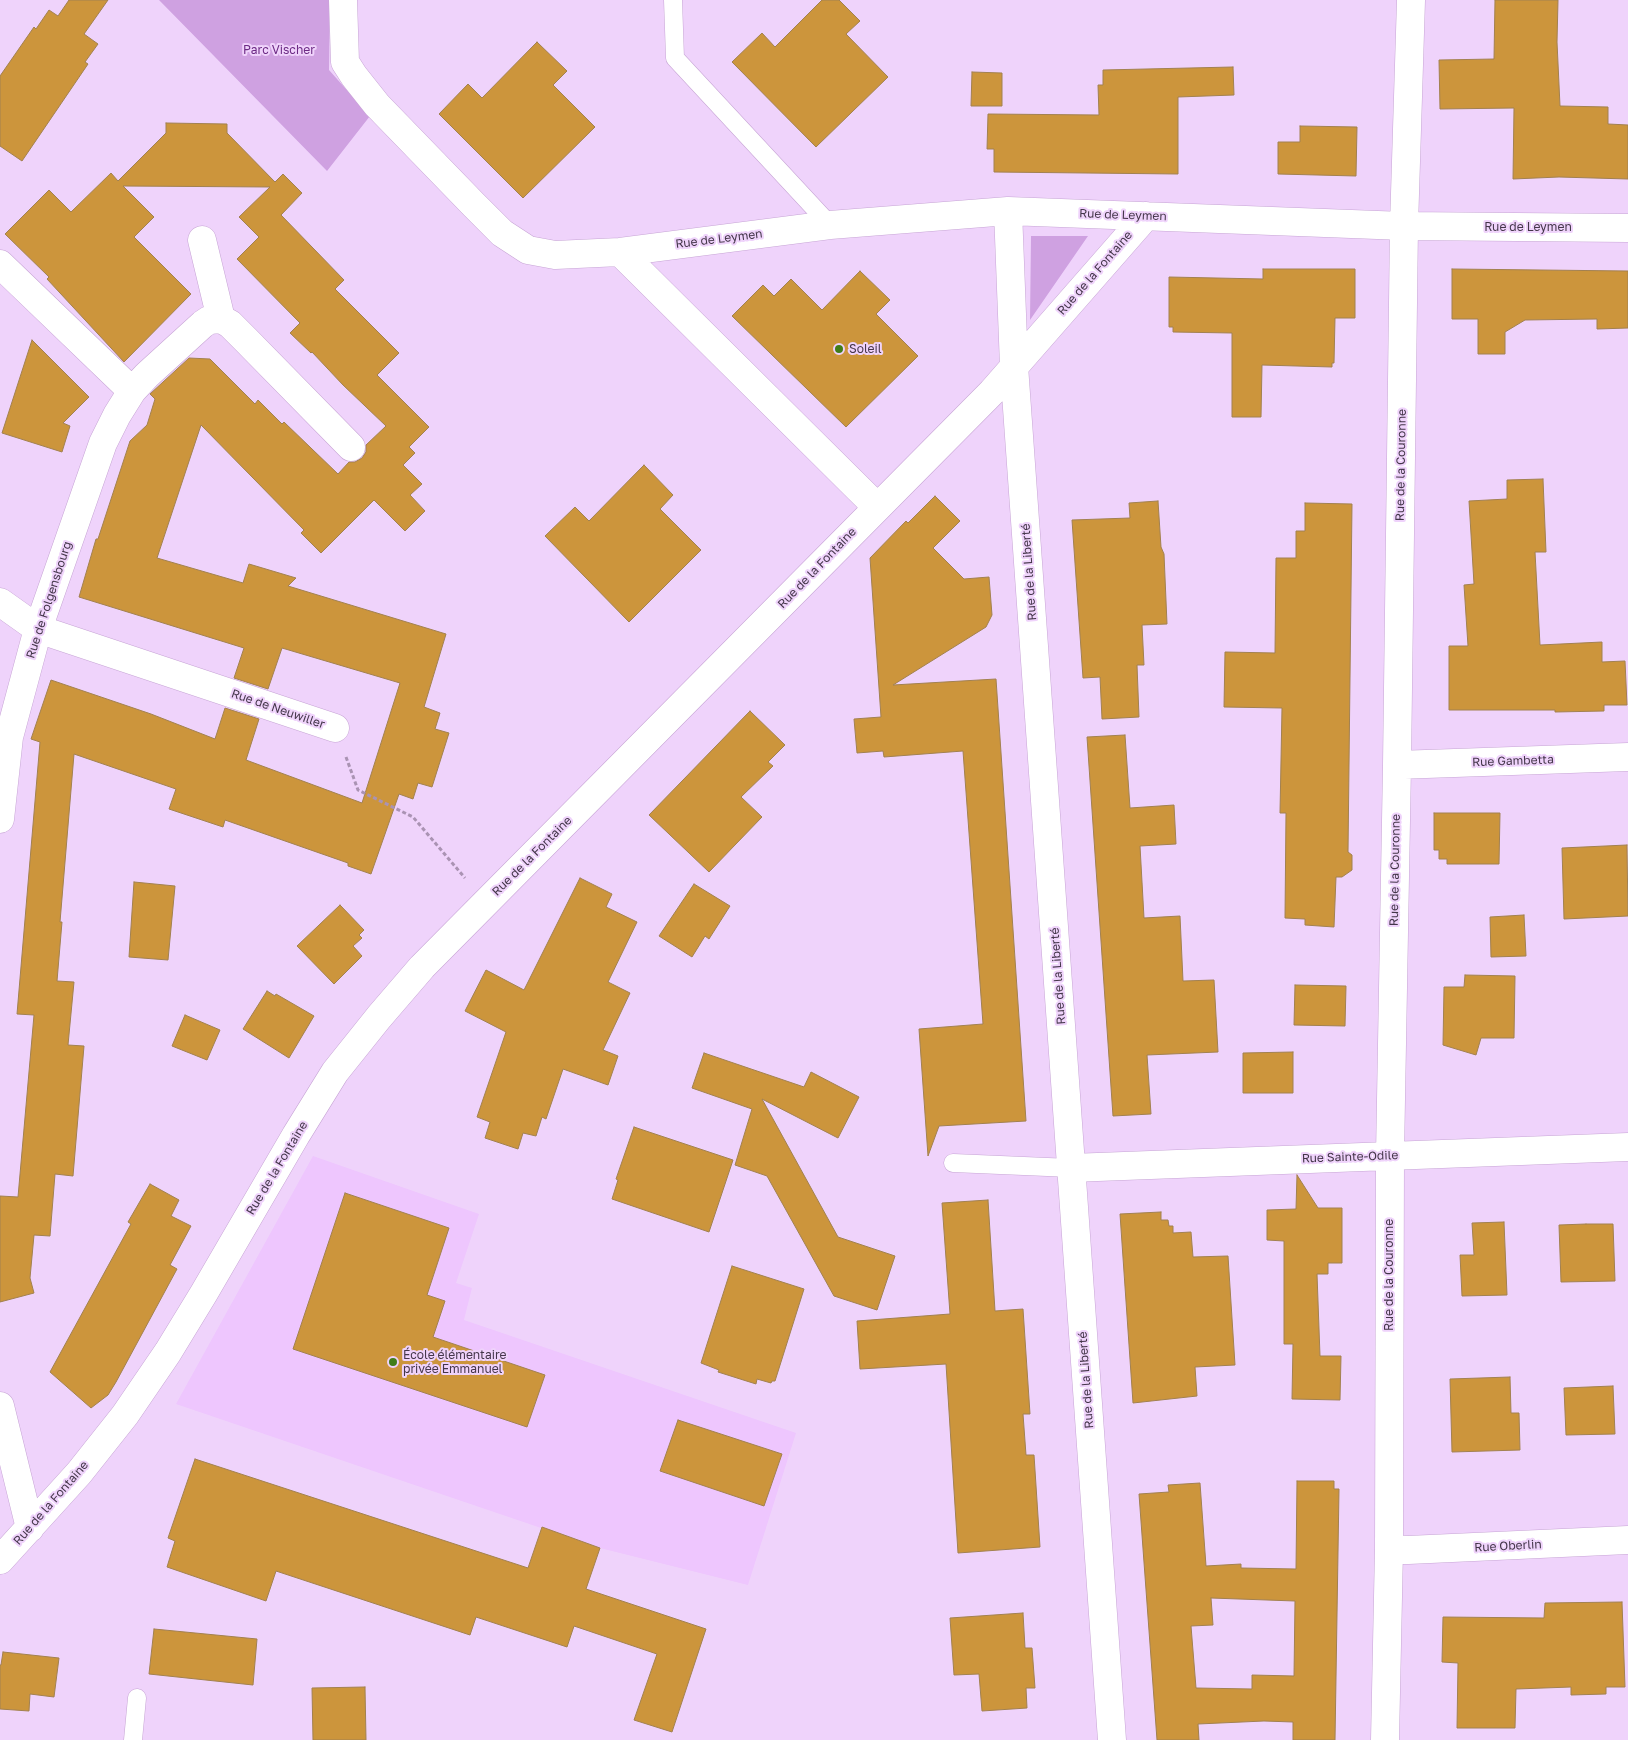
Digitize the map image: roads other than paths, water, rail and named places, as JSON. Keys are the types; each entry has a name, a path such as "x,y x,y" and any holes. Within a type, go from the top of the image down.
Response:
{"street":[{"name":"Rue de Leymen","path":"343,0 345,62 377,105 502,233 528,250 555,255 620,252 830,226 1008,211 1404,226 1628,228"},
{"name":"Rue de la Couronne","path":"1385,1740 1390,1155 1404,226 1411,0"},
{"name":"Rue de la Liberté","path":"1008,211 1014,366 1112,1740"},
{"name":"Rue de la Fontaine","path":"0,1560 79,1473 126,1415 204,1293 296,1136 336,1072 422,967 992,392 1146,216"},
{"path":"202,240 221,319 230,324 351,447"},
{"path":"620,252 877,507"},
{"path":"0,264 132,391"},
{"name":"Rue de Folgensbourg","path":"0,819 10,737 38,629 103,443 132,391 147,375 203,324 210,320 221,319"},
{"name":"Rue de Neuwiller","path":"0,602 38,629 335,728"},
{"name":"Rue Gambetta","path":"1397,765 1628,758"},
{"name":"Rue Sainte-Odile","path":"1071,1168 1628,1147"},
{"path":"0,1406 30,1528"},
{"name":"Rue Oberlin","path":"1388,1549 1408,1550 1628,1540"}],"lane":[{"path":"673,0 675,58 830,226"},
{"path":"953,1164 1071,1168"},
{"path":"133,1740 136,1698"}],"place":[{"name":"Soleil","path":"839,349"},
{"name":"École élémentaire privée Emmanuel","path":"393,1362"}],"park label":[{"name":"Parc Vischer","path":"279,50"}]}
